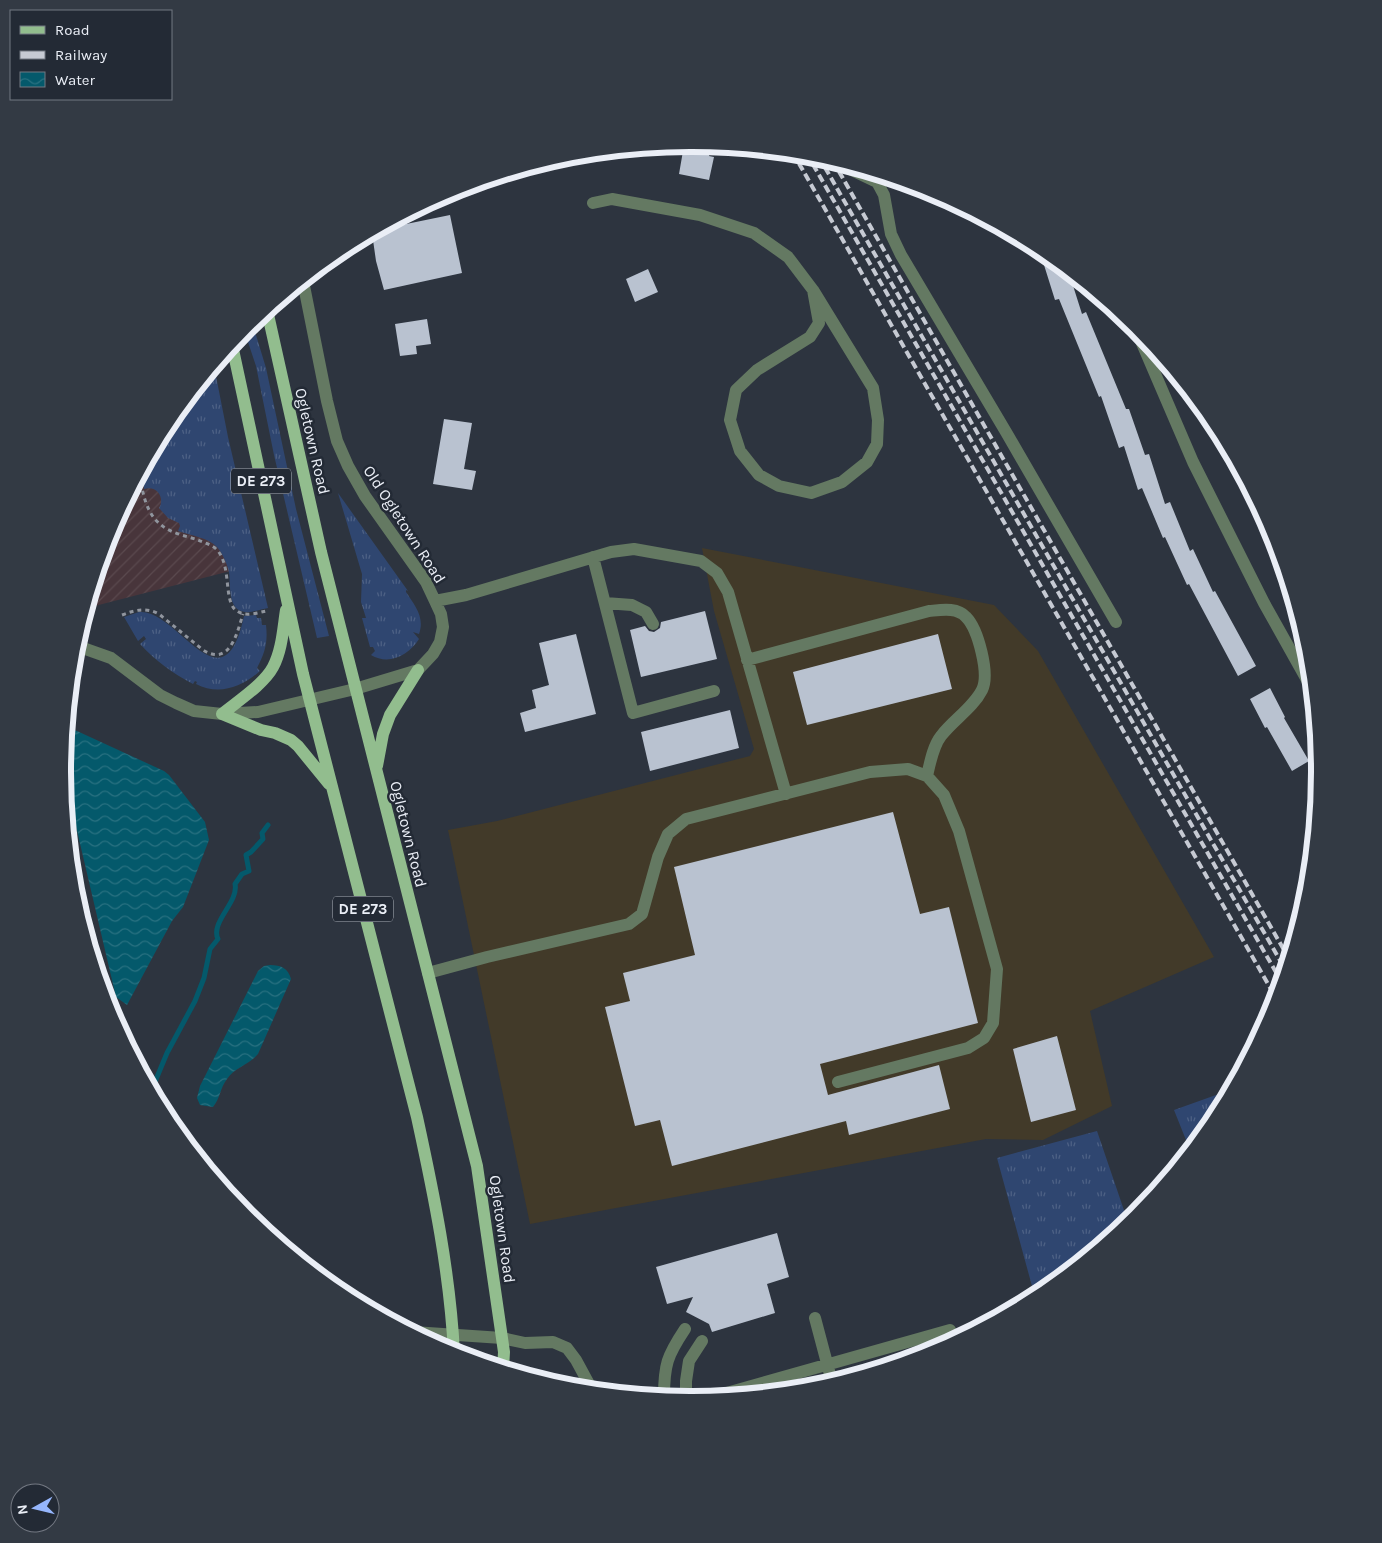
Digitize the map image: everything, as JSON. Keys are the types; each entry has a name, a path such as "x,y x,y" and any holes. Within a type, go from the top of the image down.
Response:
{"main road":[{"name":"Ogletown Road","path":"269,318 321,552 349,656 355,689 477,1166 502,1338 504,1362"},
{"name":"DE 273","path":"234,354 287,603 310,700 419,1126 441,1233 454,1344"},
{"path":"287,603 278,654 273,668 264,679 222,714 291,740 332,788"},
{"path":"376,770 383,734 390,714 418,670"}],"street":[{"path":"871,179 877,182 884,195 891,234 901,255 1116,622"},
{"path":"593,203 612,199 690,214 754,233 788,256 813,290 872,388 878,420 877,444 867,462 842,482 812,493 779,486 760,475 740,451 730,420 736,390 756,370 810,337 819,323 813,290"},
{"name":"Old Ogletown Road","path":"305,288 337,441 348,466 365,496 426,582 440,614 443,626 440,642 433,654 418,670"},
{"path":"1145,350 1193,462 1264,604 1302,671"},
{"path":"435,601 466,595 611,552 634,549 701,561 717,573 728,592 786,794"},
{"path":"593,557 633,713 714,691"},
{"path":"605,603 632,605 646,612 653,624"},
{"path":"748,660 930,612 951,610 966,616 978,640 985,668 982,689 967,710 940,737 927,776"},
{"path":"84,648 111,658 160,695 176,704 194,711 222,714 258,712 355,689 418,670"},
{"path":"428,973 487,957 629,924 642,914 658,857 668,834 686,820 870,772 908,769 927,776 944,795 959,831 997,970 993,1023 984,1038 968,1048 838,1082"},
{"path":"814,1318 830,1375"},
{"path":"664,1390 666,1362 685,1329"},
{"path":"741,1389 950,1330"},
{"path":"430,1333 502,1338 525,1343 553,1342 567,1348 588,1382"},
{"path":"686,1391 689,1361 702,1341"}],"path":[{"path":"142,484 146,502 159,524 167,529 211,545 219,552 228,578 230,604 237,612 243,614 266,611"},
{"path":"122,615 139,610 152,611 203,650 208,653 220,654 226,652 236,637 243,614"}],"shaded area":[{"path":"173,431 242,568 93,606 118,534 135,497"},
{"path":"702,548 994,605 1038,651 1214,957 1090,1011 1112,1106 1043,1140 986,1139 530,1224 448,830 497,821 750,756 754,749 714,611"}],"green space":[{"path":"255,331 266,368 296,509 329,636 317,638 274,455 256,366 247,339"},
{"path":"216,374 228,437 268,608 245,612 235,607 231,596 229,572 223,556 217,547 204,539 178,531 179,523 168,518 159,508 161,497 159,494 153,489 144,489 143,482 154,462 199,394"},
{"path":"338,493 408,591 406,590 420,617 421,628 419,634 413,632 419,639 410,650 398,657 385,659 371,655 375,651 373,647 370,647 362,618 366,618 361,602 362,574"},
{"path":"139,612 154,615 198,649 212,657 224,656 235,644 244,616 256,615 257,618 261,618 262,625 266,625 267,631 265,647 257,668 260,671 246,681 230,688 205,688 196,684 197,682 195,681 193,684 178,676 140,644 146,639 144,636 138,641 124,617"},
{"path":"1220,1094 1187,1143 1174,1110"},
{"path":"1097,1131 1125,1214 1068,1263 1033,1288 997,1158"}],"water":[{"path":"73,730 169,775 205,822 209,840 183,907 172,921 127,1005 116,997 73,815 71,772"},
{"path":"270,965 284,968 291,979 258,1054 230,1075 213,1107 200,1105 197,1098 200,1086 258,971 264,966"}],"building":[{"path":"683,152 710,152 709,156 714,157 709,180 679,174"},
{"path":"450,215 462,273 384,290 376,261 373,240 399,225"},
{"path":"1043,262 1072,284 1082,314 1086,312 1126,409 1129,409 1145,455 1149,454 1165,504 1170,502 1190,551 1193,549 1213,592 1215,591 1256,666 1238,676 1189,584 1187,585 1165,537 1163,538 1142,488 1138,490 1124,446 1119,448 1101,396 1099,397 1059,299 1055,300"},
{"path":"648,269 658,292 635,302 626,279"},
{"path":"427,319 431,344 416,346 417,354 400,356 395,324"},
{"path":"444,419 472,423 464,469 476,471 472,490 433,484"},
{"path":"705,611 717,659 641,677 630,630 645,626 649,631 654,632 660,628 661,622"},
{"path":"576,634 596,714 525,732 520,713 536,708 532,690 549,685 539,643"},
{"path":"938,634 952,689 807,725 793,672"},
{"path":"1270,688 1284,718 1309,761 1292,771 1267,727 1265,728 1250,699"},
{"path":"730,710 739,748 650,771 641,732"},
{"path":"893,812 920,914 949,907 978,1023 820,1064 828,1095 939,1065 950,1109 849,1135 846,1121 672,1166 660,1120 635,1126 605,1007 630,1001 623,973 695,955 674,867"},
{"path":"1057,1036 1076,1110 1031,1122 1013,1049"},
{"path":"777,1233 789,1277 767,1284 775,1313 712,1332 709,1324 686,1312 693,1297 667,1304 656,1267"}],"waterway":[{"path":"155,1082 167,1053 195,1001 204,978 210,949 218,939 218,926 233,898 235,884 242,874 249,871 246,855 263,839 262,833 268,825"}],"railway":[{"path":"798,162 1271,990"},
{"path":"813,164 1277,974"},
{"path":"825,167 1281,962"},
{"path":"838,170 1284,951"}]}
